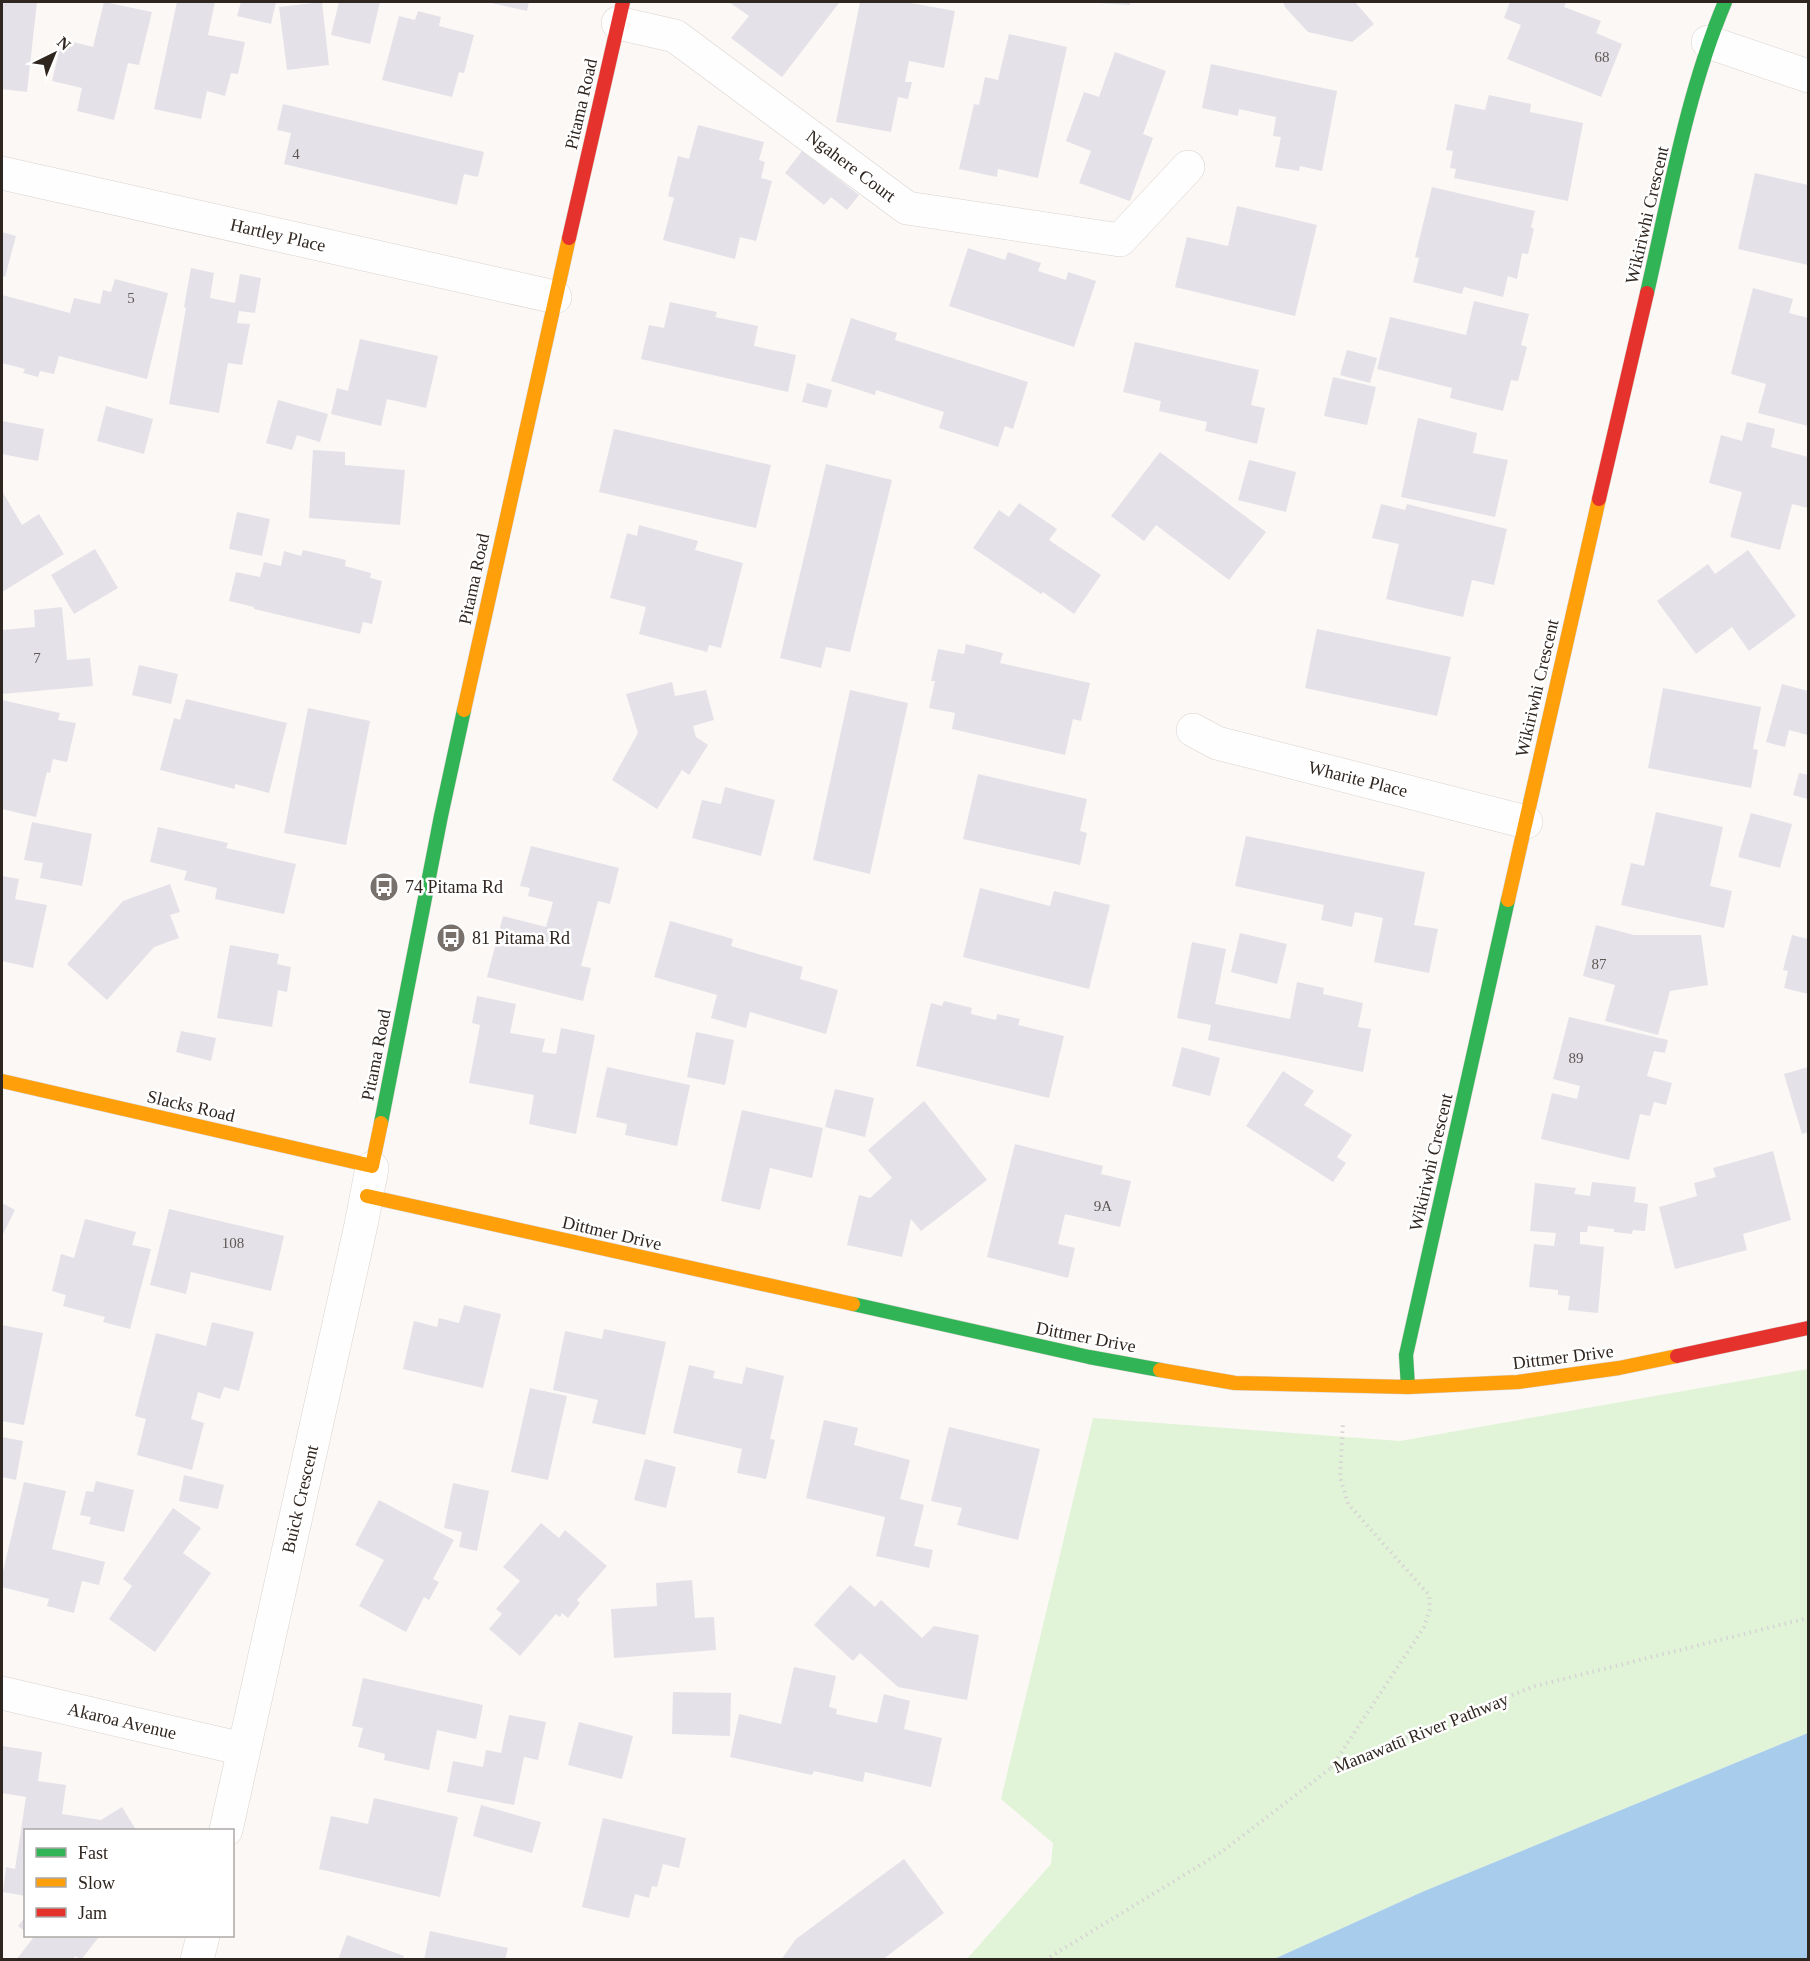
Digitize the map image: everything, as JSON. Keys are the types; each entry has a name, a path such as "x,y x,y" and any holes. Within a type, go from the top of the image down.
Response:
{"street":[{"name":"Wikiriwhi Crescent","path":"1408,1387 1406,1354 1526,822 1681,146 1708,42 1725,2"},
{"name":"Ngahere Court","path":"620,12 675,36 907,207 1120,240 1188,167"},
{"name":"Pitama Road","path":"370,1181 441,816 620,12"},
{"path":"1708,42 1809,76"},
{"name":"Hartley Place","path":"2,173 555,297"},
{"name":"Wharite Place","path":"1193,730 1217,743 1526,822"},
{"name":"Slacks Road","path":"2,1081 370,1181"},
{"name":"Dittmer Drive","path":"370,1181 1089,1357 1235,1383 1408,1387 1518,1382 1619,1368 1809,1328"},
{"name":"Buick Crescent","path":"226,1829 370,1181"},
{"name":"Akaroa Avenue","path":"2,1693 243,1749"},
{"path":"197,1959 202,1937"}],"path":[{"path":"1330,1768 1424,1628 1430,1609 1429,1595 1348,1504 1340,1477 1345,1385"},
{"name":"Manawatū River Pathway","path":"1046,1959 1220,1853 1330,1768 1535,1686 1809,1618"}],"green space":[{"path":"1808,1369 1808,1733 1422,1892 1274,1959 966,1960 1051,1864 1053,1843 1001,1799 1093,1418 1400,1441"}],"water":[{"path":"1808,1733 1808,1959 1274,1959 1422,1892"}],"building":[{"path":"2,2 37,2 27,92 2,89"},
{"path":"104,2 152,12 139,65 128,63 114,120 77,111 82,88 52,81 62,39 93,47"},
{"path":"177,2 215,2 208,35 245,42 238,74 231,73 225,96 207,91 201,119 154,109"},
{"path":"241,2 276,2 271,24 237,16"},
{"path":"322,2 329,65 287,70 279,7"},
{"path":"339,2 380,2 370,44 331,35"},
{"path":"487,2 529,2 527,11"},
{"path":"729,2 839,3 782,77 731,38 749,16"},
{"path":"860,2 905,2 955,11 944,68 909,61 905,82 912,82 908,99 898,97 891,132 836,122"},
{"path":"1130,2 1130,5 1100,3"},
{"path":"1283,2 1355,2 1374,24 1352,42 1308,32"},
{"path":"1510,2 1566,2 1564,7 1601,21 1596,33 1622,44 1601,97 1507,59 1521,25 1504,18"},
{"path":"418,11 441,17 439,26 474,35 464,73 459,72 452,97 382,80 399,16 415,20"},
{"path":"1009,34 1067,47 1038,178 998,169 997,177 959,169 974,104 979,105 985,77 998,80"},
{"path":"1115,52 1166,71 1143,134 1153,138 1130,201 1079,183 1091,151 1066,141 1084,92 1099,97"},
{"path":"1211,64 1337,91 1322,171 1300,166 1299,171 1275,167 1281,137 1273,136 1276,117 1239,109 1238,116 1202,108"},
{"path":"1489,95 1531,104 1530,112 1583,123 1568,201 1454,178 1456,169 1450,168 1453,151 1446,150 1455,104 1485,110"},
{"path":"283,104 484,152 478,177 464,174 457,205 284,164 291,133 277,130"},
{"path":"698,125 764,142 759,160 765,162 761,178 772,181 756,241 740,237 735,259 663,240 674,198 668,196 678,156 689,159"},
{"path":"802,151 859,195 847,210 831,197 824,205 785,173"},
{"path":"1755,173 1808,185 1808,265 1738,249"},
{"path":"1432,187 1535,211 1531,227 1534,229 1528,254 1522,253 1517,279 1508,276 1503,297 1464,287 1462,294 1413,282 1419,258 1415,257"},
{"path":"1237,206 1317,225 1295,316 1175,287 1187,237 1228,246"},
{"path":"2,232 16,236 5,277 2,276"},
{"path":"968,248 1005,260 1008,252 1041,263 1038,271 1066,280 1068,272 1096,281 1074,347 949,306"},
{"path":"191,268 214,273 210,298 235,303 240,274 261,278 255,313 239,311 237,323 250,324 242,365 228,363 219,413 169,404"},
{"path":"115,279 168,293 147,379 59,356 54,374 40,371 38,377 23,373 25,369 2,363 2,295 70,313 74,298 100,304 103,290 111,292"},
{"path":"1753,288 1793,299 1789,313 1808,318 1808,426 1758,413 1766,384 1731,374"},
{"path":"1474,301 1529,314 1521,345 1527,347 1518,381 1511,380 1503,411 1450,398 1452,388 1377,369 1390,317 1466,335"},
{"path":"670,302 717,312 715,317 758,326 754,346 796,355 788,392 641,359 649,325 664,328"},
{"path":"851,318 897,333 895,340 1028,382 1013,429 1005,426 998,447 939,428 944,412 876,390 875,395 831,381"},
{"path":"360,339 438,356 426,408 387,399 381,426 331,414 337,388 348,391"},
{"path":"1135,342 1259,370 1251,405 1265,408 1257,444 1205,431 1207,422 1159,411 1161,401 1123,392"},
{"path":"1347,350 1377,358 1370,383 1340,375"},
{"path":"1333,377 1376,387 1367,425 1324,416"},
{"path":"807,383 832,390 827,408 802,402"},
{"path":"278,400 328,414 320,442 297,435 292,450 266,443"},
{"path":"106,406 153,419 144,454 97,441"},
{"path":"1418,418 1477,433 1473,453 1508,460 1495,517 1401,497"},
{"path":"2,421 44,429 38,461 2,454"},
{"path":"1747,422 1775,429 1771,447 1808,457 1808,508 1792,504 1780,550 1730,537 1742,492 1709,483 1721,435 1742,441"},
{"path":"614,429 771,465 756,528 599,492"},
{"path":"313,450 345,452 345,465 405,470 400,525 309,518"},
{"path":"1160,452 1266,532 1229,580 1156,525 1144,541 1111,516"},
{"path":"1249,460 1296,472 1286,512 1238,500"},
{"path":"826,464 892,480 850,652 826,647 821,668 780,658"},
{"path":"2,491 22,525 39,514 64,554 2,592"},
{"path":"1019,503 1057,529 1049,540 1101,575 1074,614 973,548 999,510 1009,517"},
{"path":"1381,504 1405,510 1407,504 1507,529 1494,585 1472,580 1463,617 1386,599 1399,544 1372,538"},
{"path":"237,512 270,519 262,556 229,549"},
{"path":"639,525 698,541 695,550 743,563 721,648 709,645 707,652 639,634 646,607 610,598 627,533 637,536"},
{"path":"95,549 118,588 74,614 51,575"},
{"path":"303,550 346,560 345,566 371,573 370,578 382,581 372,624 363,622 360,634 229,601 236,572 260,577 264,562 281,566 284,551 301,556"},
{"path":"1748,550 1796,616 1749,651 1732,627 1696,654 1657,601 1708,564 1715,574"},
{"path":"62,607 67,660 90,658 93,686 2,694 2,630 35,627 34,610"},
{"path":"1317,629 1451,657 1437,716 1305,688"},
{"path":"966,644 1003,653 1000,663 1090,683 1081,721 1073,719 1065,755 952,729 955,713 929,708 935,681 931,681 938,649 964,654"},
{"path":"139,665 178,674 171,704 132,695"},
{"path":"672,682 675,696 706,690 714,720 693,726 696,737 708,745 689,775 682,770 657,809 612,780 638,733 626,694"},
{"path":"1782,684 1808,691 1808,735 1789,730 1785,747 1766,742"},
{"path":"1663,688 1761,707 1753,749 1758,750 1751,788 1648,768"},
{"path":"850,690 908,703 870,874 813,860"},
{"path":"186,699 287,723 269,793 235,784 235,789 160,770 174,718 180,720"},
{"path":"2,700 60,713 58,720 76,723 67,762 53,759 50,773 47,772 36,817 2,809"},
{"path":"308,708 370,721 346,845 284,833"},
{"path":"1799,773 1808,775 1808,799 1793,795"},
{"path":"978,774 1087,799 1080,831 1087,833 1080,865 963,839"},
{"path":"725,787 775,800 761,856 692,838 702,800 721,804"},
{"path":"1656,812 1723,827 1710,886 1732,891 1724,928 1621,905 1631,863 1644,866"},
{"path":"1751,813 1792,824 1780,868 1738,857"},
{"path":"32,822 92,834 82,886 40,878 43,863 24,860"},
{"path":"158,827 228,843 226,848 296,864 284,914 215,899 217,888 184,880 187,871 150,862"},
{"path":"1246,836 1425,872 1414,925 1438,929 1429,973 1374,962 1383,918 1355,912 1352,927 1321,920 1324,905 1235,886"},
{"path":"531,846 619,868 610,904 598,901 581,966 591,968 583,1001 487,977 503,916 546,927 553,902 528,896 530,888 520,886"},
{"path":"2,876 19,879 15,899 47,905 33,968 2,961"},
{"path":"170,884 180,912 170,915 179,938 154,947 107,1000 67,964 123,901"},
{"path":"980,888 1050,906 1054,891 1110,905 1089,989 963,957"},
{"path":"670,921 733,939 731,946 803,967 800,979 838,990 826,1034 750,1012 746,1028 711,1018 717,995 654,977"},
{"path":"1596,925 1634,935 1701,935 1708,985 1670,991 1658,1035 1605,1021 1615,985 1583,976"},
{"path":"1240,933 1287,944 1277,984 1231,972"},
{"path":"1792,935 1808,939 1808,994 1784,988 1788,971 1783,970"},
{"path":"1192,942 1226,949 1215,1004 1290,1019 1297,982 1324,988 1323,994 1363,1003 1358,1027 1371,1029 1363,1072 1208,1040 1211,1025 1177,1018"},
{"path":"230,945 279,954 277,964 291,967 287,992 278,990 272,1027 217,1018"},
{"path":"477,996 516,1004 510,1033 545,1039 542,1052 556,1054 561,1028 595,1035 576,1134 529,1124 534,1095 469,1083 480,1025 472,1023"},
{"path":"944,1001 972,1008 971,1014 996,1020 997,1014 1020,1019 1018,1025 1064,1036 1049,1098 916,1066 931,1003 942,1006"},
{"path":"1569,1017 1668,1040 1665,1053 1654,1051 1647,1076 1672,1083 1666,1105 1654,1102 1650,1116 1640,1114 1629,1160 1541,1139 1552,1093 1577,1099 1580,1086 1553,1079"},
{"path":"181,1031 216,1038 211,1061 176,1052"},
{"path":"696,1032 734,1040 725,1085 687,1077"},
{"path":"1182,1047 1220,1058 1210,1096 1172,1086"},
{"path":"607,1067 690,1085 677,1146 625,1135 627,1124 596,1117"},
{"path":"1808,1067 1808,1132 1802,1134 1784,1074"},
{"path":"1283,1071 1314,1091 1304,1105 1352,1135 1337,1157 1346,1163 1333,1182 1246,1126"},
{"path":"835,1089 874,1098 865,1137 825,1127"},
{"path":"924,1101 987,1180 921,1231 911,1219 902,1257 847,1245 859,1195 870,1198 892,1178 868,1150"},
{"path":"742,1110 823,1128 812,1178 770,1168 760,1210 721,1201"},
{"path":"1015,1144 1103,1166 1101,1174 1131,1181 1120,1227 1065,1214 1058,1244 1075,1248 1068,1278 987,1257"},
{"path":"1773,1151 1791,1220 1743,1234 1747,1250 1675,1269 1659,1207 1697,1196 1694,1183 1716,1177 1713,1168"},
{"path":"1592,1182 1636,1187 1634,1202 1648,1204 1645,1231 1633,1230 1632,1234 1588,1226 1587,1232 1580,1232 1580,1244 1604,1247 1598,1313 1568,1310 1570,1296 1558,1295 1558,1290 1529,1287 1534,1244 1554,1246 1556,1233 1530,1231 1535,1183 1576,1188 1574,1194 1590,1196"},
{"path":"2,1203 15,1210 2,1236"},
{"path":"169,1209 284,1236 271,1291 191,1272 186,1294 150,1285"},
{"path":"85,1219 136,1232 132,1245 151,1249 130,1329 103,1322 105,1317 63,1306 66,1295 52,1291 61,1254 74,1258"},
{"path":"464,1305 501,1314 483,1388 403,1369 414,1321 437,1327 439,1318 459,1323"},
{"path":"212,1322 254,1332 239,1391 224,1387 220,1399 198,1392 191,1419 204,1423 192,1470 137,1455 146,1419 135,1416 156,1333 206,1346"},
{"path":"2,1325 43,1333 24,1425 2,1421"},
{"path":"604,1329 666,1342 645,1435 592,1423 598,1400 553,1390 565,1331 602,1339"},
{"path":"689,1365 715,1371 713,1378 742,1384 746,1367 784,1376 770,1439 775,1440 766,1479 737,1473 742,1449 673,1433"},
{"path":"530,1388 567,1396 548,1480 511,1472"},
{"path":"824,1420 858,1428 854,1445 910,1460 900,1499 924,1505 914,1546 933,1550 929,1568 876,1556 885,1517 806,1498"},
{"path":"949,1427 1040,1449 1018,1540 957,1525 962,1508 931,1501"},
{"path":"2,1437 23,1441 16,1480 2,1477"},
{"path":"645,1459 676,1467 666,1508 634,1500"},
{"path":"184,1475 224,1485 218,1509 179,1501"},
{"path":"96,1481 134,1490 124,1532 89,1524 91,1517 80,1515 86,1491 93,1492"},
{"path":"24,1482 66,1491 52,1549 105,1562 99,1585 82,1581 74,1613 47,1606 49,1599 2,1587 2,1576"},
{"path":"453,1483 489,1491 477,1551 459,1547 462,1532 444,1528"},
{"path":"379,1500 454,1540 433,1579 439,1582 429,1600 424,1597 406,1632 359,1606 384,1560 355,1545"},
{"path":"173,1508 201,1528 183,1553 211,1573 155,1652 109,1619 132,1586 123,1579"},
{"path":"541,1523 559,1538 565,1530 607,1566 577,1600 580,1603 568,1618 562,1613 560,1617 556,1614 520,1656 489,1629 502,1614 496,1609 520,1581 503,1567"},
{"path":"692,1580 695,1618 714,1617 716,1650 614,1658 611,1609 657,1606 656,1583"},
{"path":"850,1585 875,1607 881,1600 922,1638 934,1626 979,1635 967,1700 898,1687 860,1653 853,1661 814,1625"},
{"path":"794,1667 836,1676 829,1707 837,1709 836,1714 877,1723 884,1694 910,1701 904,1729 942,1738 931,1787 865,1772 863,1782 814,1771 812,1775 730,1757 739,1714 781,1724"},
{"path":"363,1678 483,1705 476,1739 437,1730 429,1770 384,1760 385,1754 358,1747 363,1728 352,1726"},
{"path":"673,1692 731,1693 730,1736 672,1734"},
{"path":"509,1715 546,1722 538,1760 524,1757 514,1805 447,1792 453,1761 483,1767 486,1750 501,1753"},
{"path":"579,1722 633,1736 622,1779 568,1765"},
{"path":"2,1746 42,1752 38,1781 66,1785 62,1814 101,1820 122,1807 135,1829 24,1829 24,1896 3,1892 6,1867 15,1869 26,1797 2,1793"},
{"path":"374,1798 458,1817 440,1897 319,1869 331,1816 368,1824"},
{"path":"481,1805 541,1822 532,1853 473,1836"},
{"path":"603,1818 686,1838 679,1868 663,1864 657,1887 652,1886 649,1898 635,1894 629,1918 582,1907"},
{"path":"904,1859 944,1913 882,1960 781,1960 796,1939"},
{"path":"24,1918 24,1930 18,1926"},
{"path":"430,1931 508,1948 505,1960 424,1960"},
{"path":"347,1935 404,1956 403,1960 338,1960"},
{"path":"32,1937 98,1938 81,1960 75,1956 73,1960 16,1960 33,1938"}],"traffic: fast":[{"path":"1647,293 1689,108 1725,2"},
{"path":"381,1123 464,710"},
{"path":"1408,1387 1406,1355 1508,900"},
{"path":"853,1304 1089,1357 1160,1370"}],"traffic: slow":[{"path":"464,710 569,238"},
{"path":"1508,900 1599,499"},
{"path":"2,1081 372,1166 381,1123"},
{"path":"367,1196 853,1304"},
{"path":"1160,1370 1235,1383 1408,1387 1518,1382 1619,1368 1677,1356"}],"traffic: jam":[{"path":"569,238 623,2"},
{"path":"1599,499 1647,293"},
{"path":"1677,1356 1808,1328"}],"place":[{"name":"74 Pitama Rd","path":"384,887"},
{"name":"81 Pitama Rd","path":"451,938"}]}
